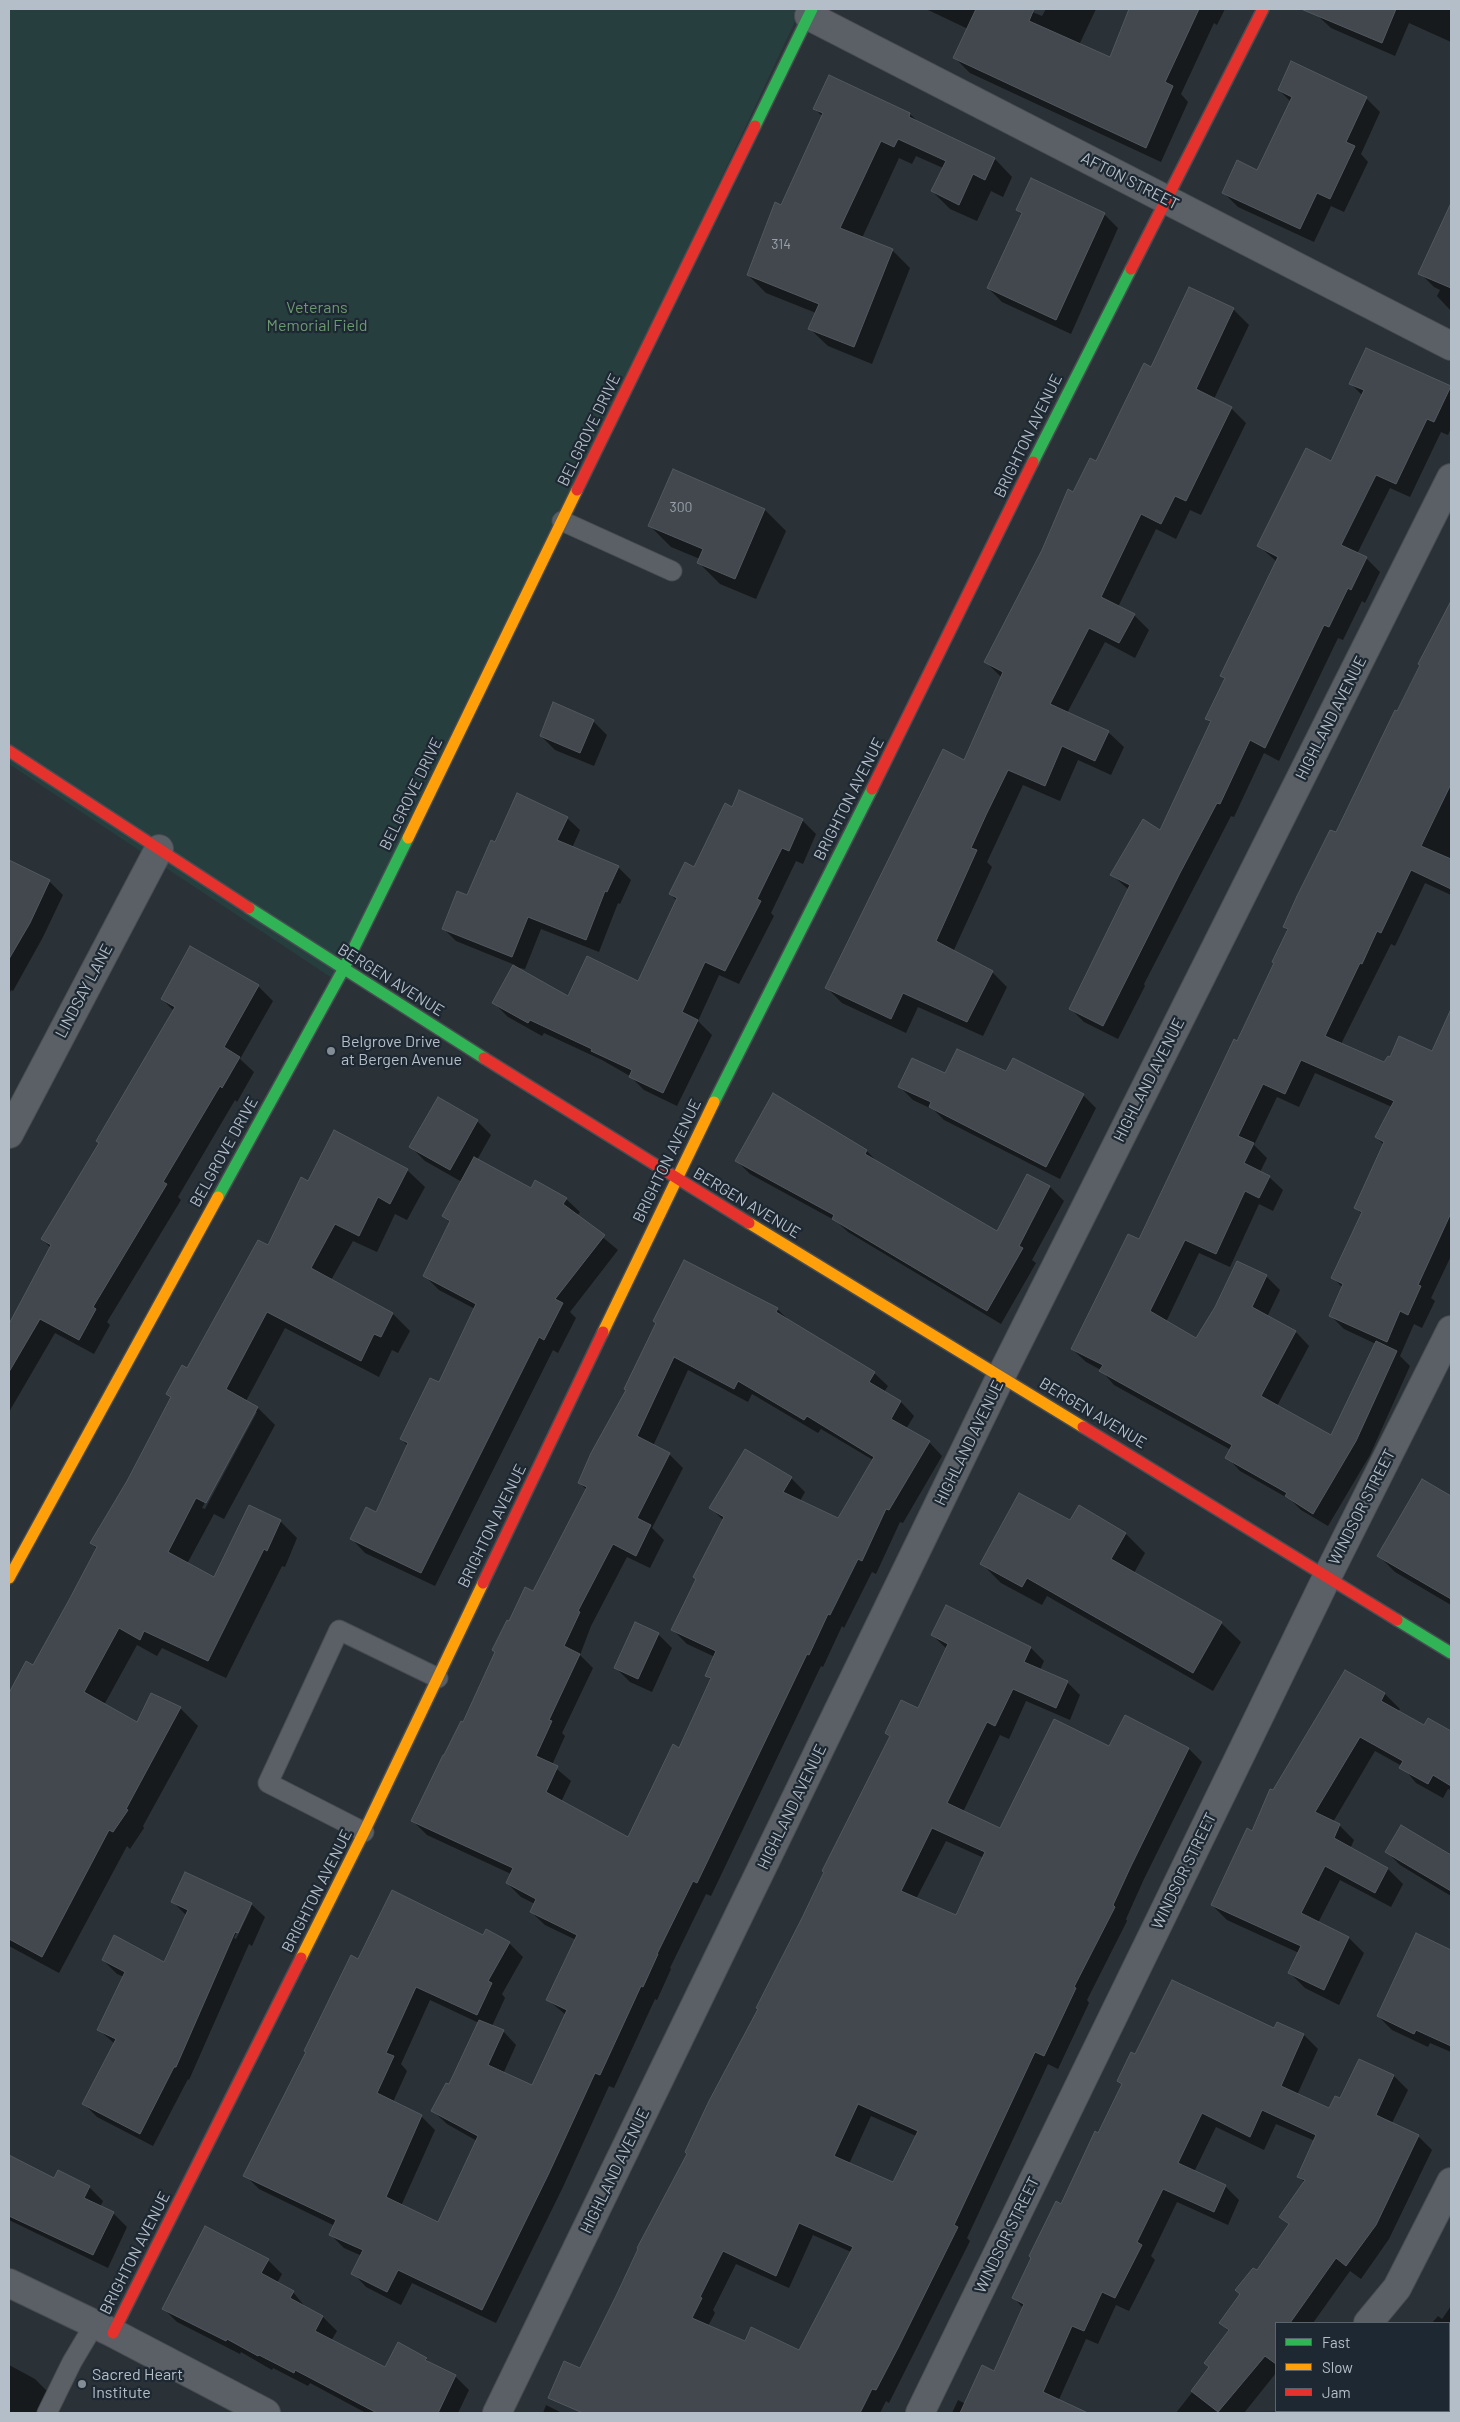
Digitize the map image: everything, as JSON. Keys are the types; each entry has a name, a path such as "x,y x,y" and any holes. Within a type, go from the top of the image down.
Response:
{"street":[{"name":"BRIGHTON AVENUE","path":"104,2329 364,1832 676,1178 969,595 1047,433 1263,9"},
{"name":"AFTON STREET","path":"811,12 1166,199 1451,346"},
{"name":"BELGROVE DRIVE","path":"9,1578 343,970 811,12"},
{"name":"HIGHLAND AVENUE","path":"497,2413 1001,1376 1451,478"},
{"name":"BERGEN AVENUE","path":"9,751 343,970 676,1178 1451,1653"},
{"name":"LINDSAY LANE","path":"9,1134 158,849"},
{"name":"WINDSOR STREET","path":"920,2413 1328,1576 1451,1330"},
{"path":"1369,2322 1396,2288 1451,2182"},
{"path":"9,2283 104,2329 266,2413"}],"lane":[{"path":"562,520 672,571"},
{"path":"364,1832 268,1783 339,1630 438,1678"},
{"path":"47,2413 72,2362 104,2329"}],"green space":[{"name":"Veterans Memorial Field","path":"9,9 801,9 341,984 9,764"}],"building":[{"path":"976,9 1034,9 1029,21 1110,57 1129,9 1199,9 1165,82 1173,86 1146,148 953,58"},
{"path":"1301,9 1396,9 1382,43"},
{"path":"1291,61 1367,97 1346,142 1355,146 1330,199 1317,193 1300,229 1222,193 1237,160 1257,170 1292,97 1278,90"},
{"path":"829,75 910,113 909,117 995,158 985,180 973,174 959,205 931,191 946,161 898,139 894,147 881,141 840,228 893,249 854,347 808,329 819,304 747,275 775,202 781,205 823,113 813,109"},
{"path":"1031,178 1105,213 1056,320 987,288 1022,213 1016,210"},
{"path":"1451,203 1451,288 1418,274"},
{"path":"1189,287 1234,308 1196,389 1232,407 1186,501 1175,496 1161,524 1141,514 1101,597 1135,614 1119,643 1089,628 1050,704 1109,731 1095,761 1062,746 1045,786 1008,770 986,815 971,848 977,850 936,941 993,971 967,1022 903,993 891,1019 825,988 943,749 964,760 1003,672 984,662 1042,550 1068,489 1073,492 1090,458 1096,461 1144,363 1151,367"},
{"path":"1366,348 1451,386 1434,422 1427,419 1396,484 1376,475 1341,545 1367,557 1351,590 1348,588 1329,627 1324,625 1265,748 1250,740 1220,804 1217,803 1180,873 1103,1026 1069,1009 1130,885 1110,875 1143,819 1160,830 1211,721 1205,719 1225,678 1220,676 1278,557 1257,546 1306,448 1331,461 1364,390 1349,384"},
{"path":"673,469 765,509 735,579 697,563 703,549 648,526"},
{"path":"1451,601 1451,784 1421,846 1451,859 1451,889 1411,870 1381,933 1377,931 1362,964 1360,963 1325,1036 1384,1062 1388,1056 1390,1057 1399,1036 1432,1051 1451,1009 1451,1213 1418,1285 1421,1286 1408,1315 1400,1311 1387,1342 1329,1316 1343,1284 1331,1278 1362,1212 1354,1208 1384,1142 1375,1137 1394,1101 1301,1060 1285,1094 1263,1084 1238,1136 1254,1143 1244,1163 1270,1176 1259,1198 1245,1191 1216,1254 1185,1240 1150,1311 1196,1338 1215,1307 1237,1261 1267,1275 1252,1307 1296,1331 1261,1396 1331,1435 1376,1341 1397,1351 1356,1441 1313,1514 1285,1496 1287,1493 1225,1458 1232,1445 1099,1371 1103,1365 1071,1349 1128,1234 1139,1239 1234,1039 1237,1041 1274,963 1272,962 1288,929 1283,927 1297,896 1330,830 1336,832 1395,710 1397,711 1420,665 1418,664"},
{"path":"553,702 594,720 580,753 540,736"},
{"path":"739,790 803,819 789,851 782,848 757,899 761,901 725,971 705,962 682,1012 698,1020 663,1093 629,1077 632,1070 530,1020 528,1023 492,1003 513,965 568,996 587,956 638,981 677,898 669,894 685,862 694,867 725,803 732,807"},
{"path":"517,793 568,817 557,840 619,866 607,892 605,891 586,940 528,917 512,957 442,929 457,891 467,895 491,840 495,842"},
{"path":"9,860 50,880 30,923 9,959"},
{"path":"190,946 259,985 224,1047 240,1057 222,1088 220,1086 163,1182 167,1184 93,1307 96,1309 79,1340 40,1319 9,1372 9,1324 51,1245 41,1239 99,1143 96,1141 175,1007 161,999"},
{"path":"957,1049 1006,1071 1013,1058 1084,1094 1046,1167 929,1107 931,1102 898,1087 912,1058 945,1073"},
{"path":"773,1093 867,1150 865,1154 997,1231 1027,1174 1050,1186 1019,1246 1023,1248 987,1311 832,1219 834,1215 735,1161"},
{"path":"438,1097 478,1120 450,1170 409,1147"},
{"path":"334,1130 408,1169 390,1204 378,1197 359,1236 335,1224 311,1268 393,1313 381,1337 374,1334 361,1361 267,1312 226,1389 258,1407 206,1503 196,1498 168,1552 214,1577 249,1505 281,1520 267,1551 264,1549 208,1661 144,1631 140,1640 119,1628 84,1692 137,1722 151,1693 181,1707 126,1809 128,1810 113,1832 109,1830 42,1957 9,1939 9,1693 26,1661 33,1665 97,1547 90,1543 127,1481 171,1397 166,1394 182,1365 187,1368 258,1240 268,1245 301,1177 308,1181"},
{"path":"474,1157 531,1188 535,1180 567,1198 563,1204 605,1235 555,1299 563,1303 544,1340 539,1337 421,1573 350,1539 366,1507 376,1512 408,1443 400,1439 430,1378 439,1382 476,1304 423,1276 450,1221 442,1216"},
{"path":"684,1260 778,1308 776,1312 875,1372 869,1382 901,1401 891,1419 930,1441 889,1510 886,1509 862,1561 858,1559 830,1615 828,1614 809,1655 807,1654 697,1883 693,1881 643,1987 641,1986 600,2075 595,2073 549,2173 482,2310 398,2270 387,2292 351,2274 363,2250 329,2235 336,2220 243,2176 306,2052 304,2051 351,1955 358,1959 392,1890 483,1935 486,1929 510,1942 488,1981 492,1983 477,2015 416,1987 386,2053 394,2056 377,2093 422,2115 386,2197 438,2222 478,2136 431,2111 446,2083 449,2084 479,2020 504,2030 488,2065 532,2085 567,2010 546,2000 577,1935 530,1912 536,1899 506,1883 513,1868 411,1821 443,1755 461,1721 463,1722 495,1652 492,1650 507,1620 509,1621 525,1587 533,1591 587,1487 578,1483 591,1453 626,1390 624,1389 656,1323 653,1321","holes":["674,1357 734,1389 738,1381 804,1420 807,1416 874,1457 838,1518 783,1492 792,1477 745,1449 709,1508 724,1517 693,1577 696,1579 671,1630 716,1651 705,1676 711,1678 679,1748 673,1744 628,1837 546,1792 558,1766 536,1756 552,1721 549,1720 580,1654 564,1646 580,1612 578,1611 613,1544 636,1556 651,1525 637,1518 670,1453 637,1436"]},
{"path":"1422,1479 1451,1496 1451,1599 1377,1556"},
{"path":"1019,1493 1070,1520 1079,1505 1126,1533 1111,1559 1222,1622 1193,1673 1027,1578 1022,1587 980,1564"},
{"path":"946,1605 1031,1647 1024,1662 1068,1681 1056,1708 1013,1689 995,1726 987,1722 947,1803 1000,1828 1054,1719 1109,1746 1125,1715 1189,1748 1131,1866 1113,1905 1115,1907 1074,1987 1076,1988 1044,2056 1035,2052 954,2225 958,2227 898,2348 876,2390 872,2389 860,2413 583,2413 548,2398 564,2361 580,2368 616,2296 637,2248 687,2154 685,2152 709,2101 758,2009 756,2008 824,1872 822,1871 890,1736 885,1733 901,1700 918,1708 948,1644 931,1635","holes":["932,1828 985,1852 956,1915 901,1891","858,2104 918,2131 893,2182 834,2156","799,2223 853,2247 799,2350 751,2327 745,2341 692,2318 702,2298 700,2297 723,2251 776,2276"]},
{"path":"635,1622 659,1633 638,1679 614,1668"},
{"path":"1345,1670 1385,1693 1381,1701 1424,1725 1428,1718 1451,1731 1451,1786 1433,1775 1428,1784 1399,1768 1403,1761 1360,1737 1315,1812 1340,1824 1334,1838 1388,1868 1375,1893 1325,1866 1301,1913 1349,1937 1324,1990 1288,1973 1301,1946 1211,1905 1247,1828 1252,1831 1270,1789 1273,1790"},
{"path":"1401,1825 1451,1855 1451,1891 1385,1852"},
{"path":"185,1872 252,1903 238,1933 235,1932 176,2067 174,2067 140,2134 82,2104 116,2039 97,2030 125,1972 102,1960 114,1935 164,1962 188,1910 171,1902"},
{"path":"1416,1933 1451,1950 1451,2046 1416,2030 1414,2034 1377,2016"},
{"path":"1172,1980 1274,2028 1277,2022 1304,2034 1281,2086 1329,2108 1335,2096 1340,2098 1359,2059 1394,2075 1376,2115 1419,2135 1376,2225 1346,2266 1336,2258 1291,2322 1275,2322 1275,2363 1265,2356 1218,2412 1191,2391 1209,2367 1204,2363 1229,2330 1219,2323 1240,2294 1235,2290 1253,2268 1257,2270 1289,2224 1279,2217 1305,2180 1297,2177 1316,2135 1262,2110 1250,2137 1202,2113 1178,2163 1226,2185 1214,2212 1163,2189 1137,2242 1142,2245 1115,2298 1102,2292 1084,2331 1072,2326 1043,2392 1088,2413 960,2413 982,2365 994,2371 1024,2304 1012,2298 1031,2258 1029,2256 1056,2201 1061,2204 1095,2131 1098,2133 1122,2084 1117,2081 1131,2052 1135,2054"},
{"path":"9,2155 54,2178 58,2170 90,2186 84,2198 114,2212 93,2255 9,2216"},
{"path":"205,2226 269,2259 261,2273 294,2291 290,2298 323,2316 315,2331 385,2367 398,2342 427,2358 425,2360 456,2375 438,2413 377,2413 295,2370 294,2373 162,2309"}],"traffic: fast":[{"path":"755,126 812,9"},
{"path":"1033,462 1131,269"},
{"path":"714,1102 872,789"},
{"path":"218,1197 343,970 408,838"},
{"path":"249,908 484,1058"},
{"path":"1397,1620 1451,1653"}],"traffic: slow":[{"path":"408,838 577,490"},
{"path":"603,1332 714,1102"},
{"path":"9,1578 218,1197"},
{"path":"749,1223 1083,1427"},
{"path":"301,1958 364,1832 483,1583"}],"traffic: jam":[{"path":"1131,269 1263,9"},
{"path":"577,490 755,126"},
{"path":"872,789 1033,462"},
{"path":"9,751 249,908"},
{"path":"484,1058 749,1223"},
{"path":"483,1583 603,1332"},
{"path":"1083,1427 1397,1620"},
{"path":"113,2333 301,1958"}],"place":[{"name":"Belgrove Drive at Bergen Avenue","path":"331,1051"},
{"name":"Sacred Heart Institute","path":"82,2384"}]}
